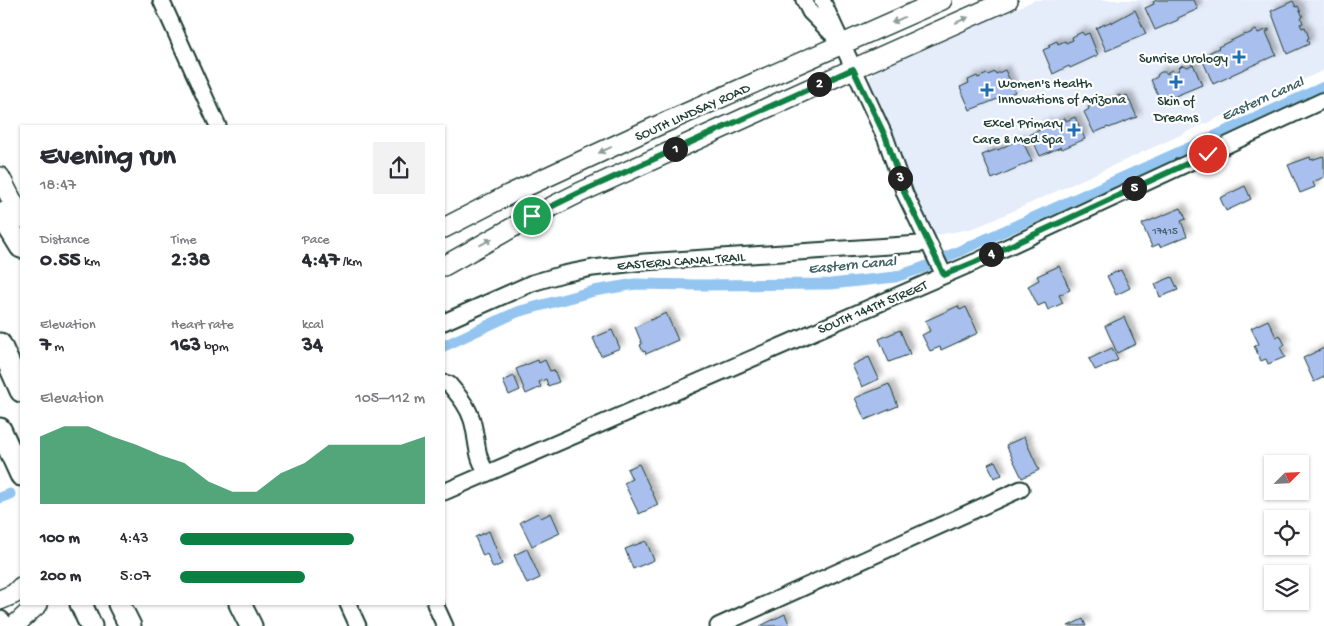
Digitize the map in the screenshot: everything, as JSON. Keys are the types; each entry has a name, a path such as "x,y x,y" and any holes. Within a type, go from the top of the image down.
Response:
{"highway":[{"path":"0,213 20,245"},
{"path":"0,344 20,389"},
{"path":"0,429 20,473"},
{"path":"81,605 91,626"},
{"path":"120,605 130,626"},
{"path":"240,605 251,626"},
{"path":"0,622 2,626"}],"main road":[{"name":"SOUTH LINDSAY ROAD","path":"445,227 527,186 657,126 942,0"},
{"name":"SOUTH LINDSAY ROAD","path":"445,265 532,216 579,193 1008,0"},
{"path":"0,177 20,216"},
{"path":"0,600 14,594 20,588"},
{"path":"14,626 37,605"}],"street":[{"path":"161,0 218,125"},
{"path":"804,0 810,12 843,45"},
{"path":"822,0 886,138 905,194 942,272"},
{"name":"SOUTH 144TH STREET","path":"445,492 942,272 984,258 1324,100"},
{"name":"EASTERN CANAL TRAIL","path":"445,322 532,283 562,274 594,268 644,262 920,244 929,245"},
{"path":"445,383 448,384 464,403 472,418 480,458 487,473"},
{"path":"718,626 1022,489"},
{"path":"348,605 358,626"},
{"path":"435,605 445,626"}],"shaded area":[{"path":"1035,0 1324,0 1324,70 984,224 970,229 932,236 909,187 870,90 870,77 880,69"}],"building":[{"path":"1157,0 1194,0 1198,9 1155,30 1145,8 1154,4 1153,2"},
{"path":"1293,1 1296,7 1298,6 1303,17 1301,18 1303,23 1300,24 1302,28 1305,27 1309,44 1287,54 1271,11"},
{"path":"1135,10 1146,34 1106,51 1096,28 1112,21 1111,23"},
{"name":"Sunrise Urology","path":"1269,29 1266,32 1276,55 1213,84 1202,59 1209,55 1208,53 1245,34 1256,30 1258,33"},
{"path":"1082,32 1084,35 1089,33 1098,55 1053,74 1043,50 1050,47 1048,45 1057,41 1058,44 1073,40 1072,37"},
{"name":"Skin of Dreams","path":"1193,64 1202,85 1161,102 1151,80 1161,72 1168,74 1172,70 1174,73 1182,65 1188,67"},
{"name":"Women's Health Innovations of Arizona","path":"1005,70 1015,92 970,110 960,87 969,83 968,80 977,76 978,78"},
{"path":"1120,95 1121,98 1127,95 1137,117 1094,133 1084,112 1089,109 1088,107 1099,102 1100,104 1110,103 1109,100"},
{"path":"1075,117 1085,139 1040,156 1030,134 1040,130 1038,127 1048,123 1048,125 1065,118 1066,121"},
{"path":"1021,138 1032,161 992,179 982,155 998,150"},
{"path":"1323,156 1324,177 1313,182 1315,187 1300,193 1288,165 1310,157 1311,160"},
{"path":"1245,186 1251,199 1226,211 1220,198"},
{"path":"1181,208 1186,219 1181,221 1187,236 1160,247 1159,244 1152,247 1142,224"},
{"path":"1059,266 1070,290 1059,295 1063,303 1048,310 1045,303 1038,306 1028,286 1039,280 1037,276"},
{"path":"1121,270 1130,288 1116,295 1107,276"},
{"path":"1172,277 1178,290 1160,297 1155,284"},
{"path":"958,306 960,310 966,307 978,333 941,350 940,347 930,351 922,335 930,331 925,321"},
{"path":"666,313 678,340 646,354 640,345 642,344 635,327"},
{"path":"1124,317 1136,344 1117,353 1105,326"},
{"path":"1268,320 1276,337 1280,335 1285,345 1280,347 1285,357 1268,364 1266,359 1261,361 1254,346 1259,344 1251,328"},
{"path":"612,330 620,348 601,356 593,338"},
{"path":"900,330 910,354 889,362 879,339"},
{"path":"1112,348 1118,360 1095,370 1089,359"},
{"path":"1324,348 1324,377 1314,382 1303,358"},
{"path":"869,357 879,379 862,387 852,365"},
{"path":"538,360 539,363 545,360 550,371 554,370 559,382 548,386 546,379 539,382 541,387 526,394 516,369"},
{"path":"514,376 520,390 509,395 503,381"},
{"path":"889,384 898,406 865,420 855,398"},
{"path":"1024,437 1039,470 1022,478 1006,445"},
{"path":"995,461 1002,475 994,478 988,464"},
{"path":"639,464 658,505 639,514 624,483 632,479 627,469"},
{"path":"538,513 541,518 551,513 560,533 532,546 520,522"},
{"path":"489,531 502,564 493,568 487,554 483,556 475,537"},
{"path":"646,541 654,560 633,569 625,549"},
{"path":"527,549 540,578 527,584 514,555"},
{"path":"785,614 790,626 760,626"},
{"path":"1083,619 1086,626 1068,626"}],"waterway":[{"name":"Eastern Canal","path":"445,346 517,312 594,291 635,284 831,284 895,277 922,268 1324,87"},
{"name":"Eastern Canal","path":"0,498 10,494"}],"place":[{"name":"Sunrise Urology","path":"1239,57"},
{"name":"Skin of Dreams","path":"1176,82"},
{"name":"Women's Health Innovations of Arizona","path":"987,90"},
{"name":"Excel Primary Care & Med Spa","path":"1074,130"}],"route":[{"path":"532,216 853,69 886,138 905,194 944,275 1208,154"}]}
